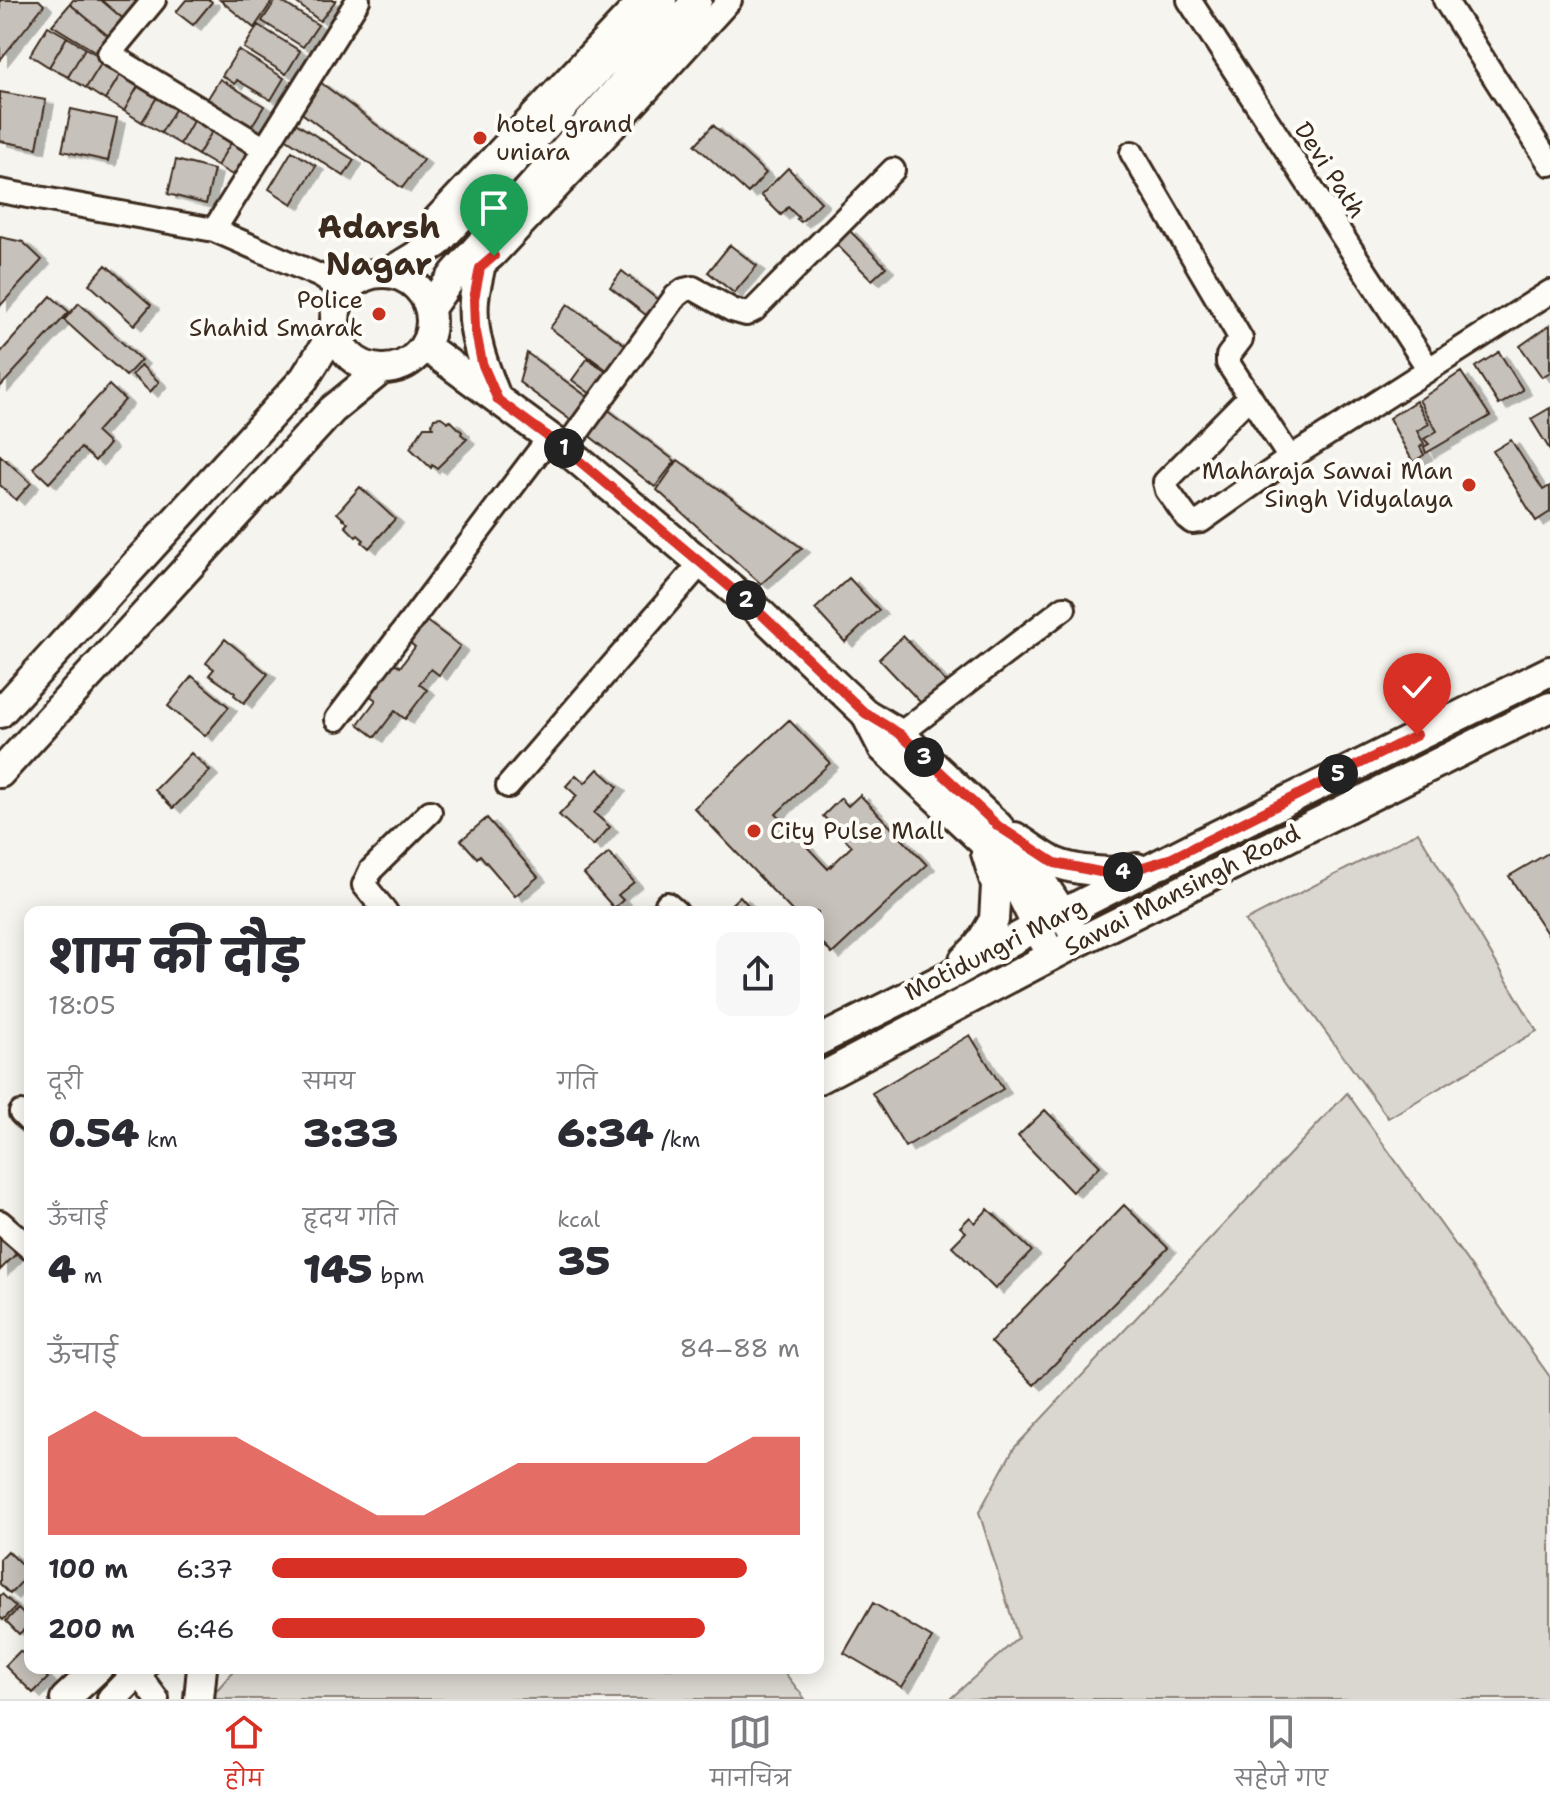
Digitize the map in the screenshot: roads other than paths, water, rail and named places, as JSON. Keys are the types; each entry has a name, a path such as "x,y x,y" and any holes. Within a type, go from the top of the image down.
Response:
{"main road":[{"path":"388,273 437,243 662,0"},
{"path":"430,308 467,270 697,0"},
{"path":"467,270 482,363 498,400"},
{"path":"388,273 414,283 430,308 431,330 425,346 412,360 399,367 381,370 367,367 352,358 341,346 335,330 334,313 345,291 351,283 368,274 388,273"},
{"path":"0,713 304,379 335,330"},
{"path":"425,346 557,443 756,609 865,713 900,734 990,833 1055,863 1100,872 1127,872 1172,858 1550,671"},
{"path":"0,773 332,410 381,370"},
{"name":"Sawai Mansingh Road","path":"824,1076 1050,956 1550,707"},
{"path":"865,713 883,748 990,833 1038,876 1050,920 1050,956"},
{"path":"950,975 979,945 994,920 996,885 990,833"},
{"name":"Motidungri Marg","path":"824,1038 1172,858"},
{"path":"1050,920 1078,942"},
{"path":"65,1699 91,1674"},
{"path":"118,1697 134,1674"},
{"path":"199,1699 201,1674"}],"street":[{"path":"154,0 109,54 265,149"},
{"path":"214,230 358,0"},
{"path":"426,249 429,230 435,218 640,0"},
{"path":"467,270 504,245 730,0"},
{"name":"Devi Path","path":"1189,0 1428,368"},
{"path":"1445,0 1550,164"},
{"path":"1132,153 1241,337 1227,360 1290,458"},
{"path":"337,719 676,296 693,288 732,310 746,314 754,310 893,170"},
{"path":"0,191 214,230 310,271 345,291"},
{"path":"1250,396 1165,482 1167,490 1192,522 1197,522 1428,368 1550,292"},
{"path":"508,786 701,563"},
{"path":"900,734 1064,608"},
{"path":"381,906 364,885 371,870 430,812"},
{"path":"0,1222 24,1243"},
{"path":"101,1674 118,1697"},
{"path":"141,1674 157,1699"}],"place":[{"name":"hotel grand uniara","path":"480,138"},
{"name":"Police Shahid Smarak","path":"379,314"},
{"name":"Maharaja Sawai Man Singh Vidyalaya","path":"1469,485"},
{"name":"City Pulse Mall","path":"754,831"}],"district":[{"name":"Adarsh Nagar","path":"379,244"}]}
